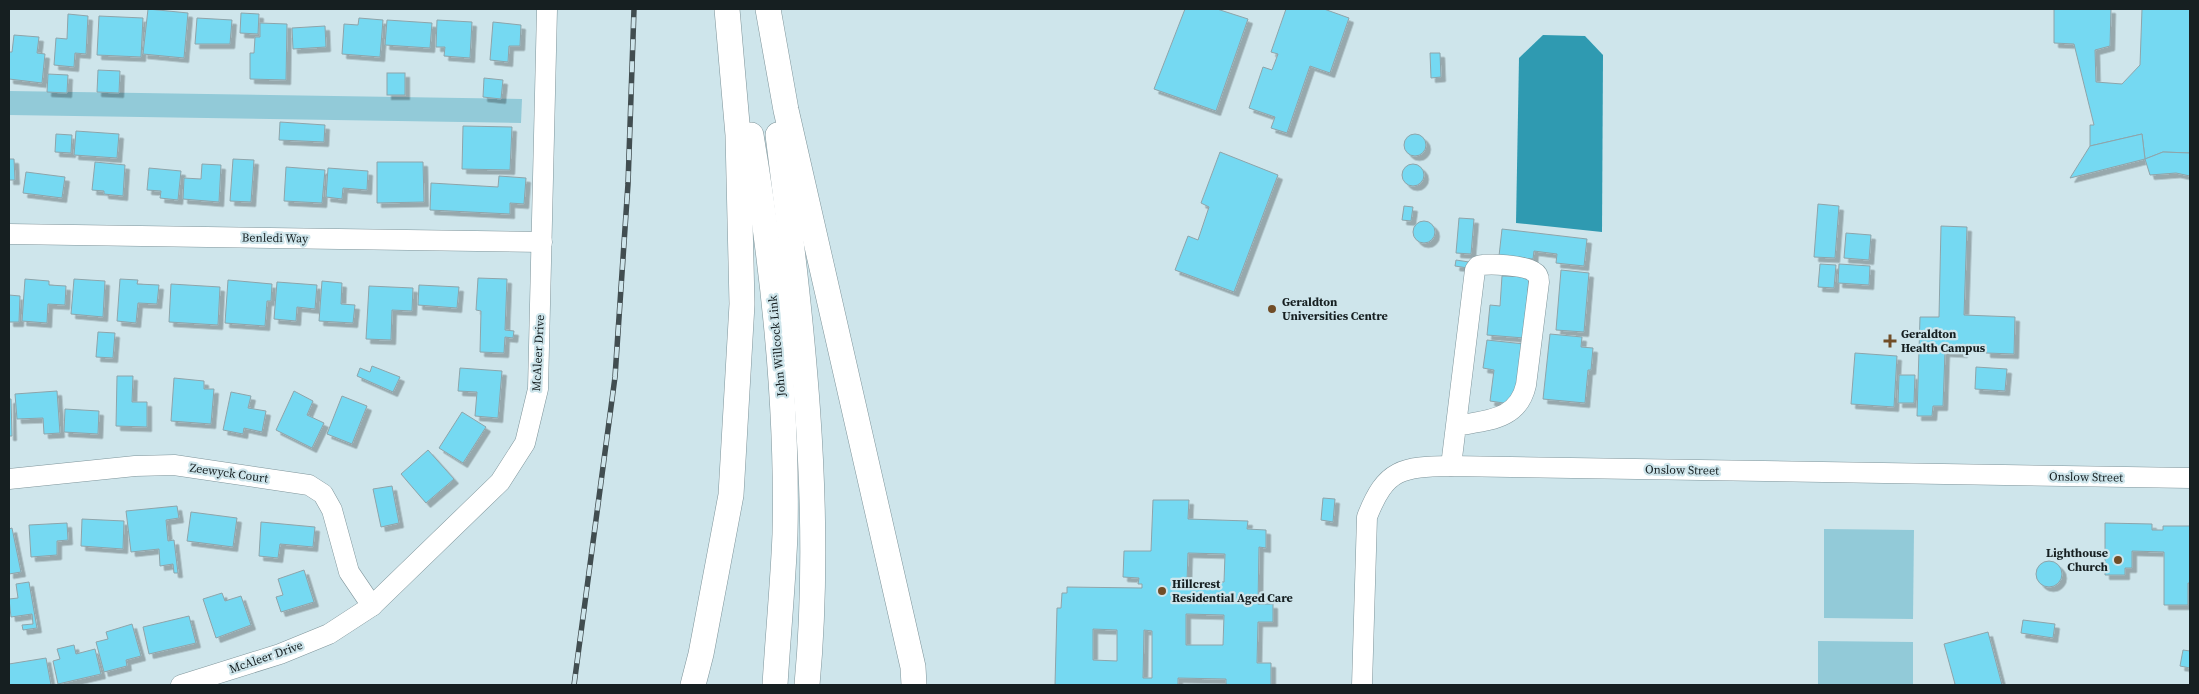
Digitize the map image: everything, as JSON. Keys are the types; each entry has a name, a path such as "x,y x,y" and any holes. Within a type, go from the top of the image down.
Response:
{"main road":[{"path":"693,685 701,654 731,495 742,304 738,135 728,9"},
{"name":"John Willcock Link","path":"728,9 765,222 782,392 785,534 775,685"},
{"name":"John Willcock Link","path":"761,9 799,314 813,496 812,627 807,685"},
{"path":"768,9 786,110 913,667 914,685"}],"street":[{"name":"McAleer Drive","path":"180,685 280,654 329,634 372,606 500,482 525,443 538,389 547,9"},
{"name":"Benledi Way","path":"9,234 542,242"},
{"path":"1451,466 1475,270 1478,266 1490,264 1531,270 1537,274 1539,282 1526,385 1521,401 1510,413 1456,426"},
{"name":"Zeewyck Court","path":"9,480 135,466 174,465 309,485 323,494 332,510 349,572 372,606"},
{"name":"Onslow Street","path":"1362,685 1367,517 1376,494 1388,480 1406,469 1451,466 2190,478"}],"shaded area":[{"path":"1543,35 1585,36 1603,55 1602,232 1516,223 1519,58"},
{"path":"9,91 522,99 521,123 9,115"},
{"path":"1824,529 1914,530 1913,619 1824,618"},
{"path":"1818,641 1913,642 1913,685 1818,685"}],"building":[{"path":"148,9 188,13 184,58 143,54"},
{"path":"1185,9 1217,9 1248,19 1216,111 1154,89"},
{"path":"1286,9 1324,9 1349,18 1330,73 1310,66 1287,133 1271,128 1275,117 1249,108 1263,67 1272,70 1278,54 1271,52"},
{"path":"2054,9 2111,9 2110,46 2095,50 2096,82 2122,84 2140,65 2142,9 2190,9 2190,153 2163,152 2145,159 2142,134 2090,146 2090,125 2094,125 2074,44 2054,43"},
{"path":"241,13 259,14 258,34 240,33"},
{"path":"68,14 88,16 86,54 75,53 74,67 54,65 56,38 67,39"},
{"path":"99,16 143,18 141,57 97,55"},
{"path":"197,18 232,20 230,44 195,44"},
{"path":"359,18 383,20 380,57 342,54 344,24 358,25"},
{"path":"387,20 432,23 430,48 385,45"},
{"path":"437,20 472,22 470,58 444,56 445,47 436,47"},
{"path":"493,22 521,25 520,46 509,46 508,62 490,60"},
{"path":"260,23 287,24 286,80 250,79 250,53 254,53 255,37 260,37"},
{"path":"325,26 326,47 293,49 292,28"},
{"path":"14,35 39,37 37,53 45,54 42,83 9,79 9,52 12,52"},
{"path":"1430,53 1440,53 1441,77 1431,78"},
{"path":"98,70 120,71 119,93 97,92"},
{"path":"387,73 405,73 405,95 387,95"},
{"path":"48,74 68,75 67,93 47,92"},
{"path":"484,78 503,80 501,99 483,97"},
{"path":"280,122 325,125 324,142 279,140"},
{"path":"463,126 512,127 510,170 462,169"},
{"path":"76,131 119,134 117,158 74,155"},
{"path":"56,134 72,135 71,153 55,152"},
{"path":"1415,134 1423,137 1426,145 1423,153 1415,156 1407,153 1404,145 1407,137"},
{"path":"2142,134 2145,159 2070,178 2090,146"},
{"path":"1220,152 1278,175 1234,292 1175,270 1188,236 1198,240 1209,207 1201,203"},
{"path":"2163,152 2190,153 2190,176 2176,173 2150,175 2145,159"},
{"path":"9,159 14,159 15,180 9,180"},
{"path":"233,159 254,160 251,202 230,201"},
{"path":"95,162 125,165 123,196 104,194 104,191 92,190"},
{"path":"377,162 423,162 424,202 377,203"},
{"path":"202,164 221,165 219,202 183,199 184,178 201,179"},
{"path":"1413,164 1421,167 1424,175 1421,183 1413,186 1405,183 1402,175 1405,167"},
{"path":"286,167 325,170 322,203 284,201"},
{"path":"149,168 181,171 178,200 160,198 161,191 147,190"},
{"path":"328,168 368,171 367,190 343,188 342,199 326,197"},
{"path":"26,172 65,177 62,198 23,193"},
{"path":"499,176 526,178 524,204 510,203 510,214 430,210 431,183 498,187"},
{"path":"1818,204 1839,206 1835,258 1814,257"},
{"path":"1404,206 1413,207 1411,221 1402,220"},
{"path":"1459,218 1474,219 1471,254 1456,253"},
{"path":"1424,221 1432,224 1435,232 1432,240 1424,243 1416,240 1413,232 1416,224"},
{"path":"1941,226 1967,227 1964,315 2015,317 2014,354 1986,353 1986,347 1963,346 1963,353 1945,352 1943,406 1933,406 1932,416 1917,416 1920,317 1939,317"},
{"path":"1502,229 1587,239 1584,266 1556,263 1557,254 1534,251 1533,259 1499,256"},
{"path":"1846,233 1871,235 1869,260 1844,258"},
{"path":"1456,260 1469,262 1468,268 1455,266"},
{"path":"1820,264 1836,265 1834,288 1818,287"},
{"path":"1839,264 1870,266 1869,285 1838,283"},
{"path":"1561,270 1589,273 1584,332 1556,330"},
{"path":"1502,276 1529,277 1524,338 1487,335 1490,305 1500,306"},
{"path":"478,278 507,279 505,330 514,331 513,338 505,337 504,353 480,352 481,311 476,310"},
{"path":"25,279 49,281 49,285 66,286 65,305 48,304 47,323 22,321"},
{"path":"74,279 105,281 103,317 71,314"},
{"path":"120,279 138,280 137,284 159,285 157,304 138,303 136,323 117,321"},
{"path":"228,280 272,284 271,301 267,301 265,326 225,323"},
{"path":"322,281 342,283 341,304 355,305 353,323 319,321"},
{"path":"277,282 317,285 315,309 297,307 296,321 274,319"},
{"path":"171,284 220,287 218,325 169,322"},
{"path":"419,285 459,287 457,308 418,305"},
{"path":"369,286 413,288 412,311 392,310 391,340 366,339"},
{"path":"9,295 20,296 19,322 9,322"},
{"path":"98,332 115,333 113,358 96,357"},
{"path":"1550,334 1582,337 1581,347 1593,348 1591,370 1588,370 1585,403 1543,399"},
{"path":"1487,340 1524,344 1517,405 1490,401 1494,370 1483,368"},
{"path":"1855,353 1897,356 1894,407 1851,404"},
{"path":"372,366 400,377 393,392 357,376 360,368 370,372"},
{"path":"1976,367 2007,369 2005,391 1975,389"},
{"path":"460,368 502,371 498,418 475,416 477,392 458,391"},
{"path":"1899,375 1915,375 1914,403 1898,403"},
{"path":"117,376 133,376 132,402 147,402 147,427 116,426"},
{"path":"174,378 204,381 204,389 214,389 211,424 171,421"},
{"path":"57,391 60,433 44,434 43,418 17,419 15,394"},
{"path":"294,391 313,401 307,415 324,423 312,448 276,430"},
{"path":"231,392 251,396 248,408 266,411 262,432 244,428 243,434 223,430"},
{"path":"342,396 367,406 352,444 327,434"},
{"path":"9,399 11,399 12,436 9,436"},
{"path":"65,409 99,411 98,434 64,432"},
{"path":"462,412 486,427 463,463 439,448"},
{"path":"428,450 454,479 426,503 401,474"},
{"path":"392,486 399,523 381,527 373,489"},
{"path":"1323,498 1335,499 1333,522 1321,520"},
{"name":"Hillcrest Residential Aged Care","path":"1153,500 1189,500 1188,519 1248,521 1247,529 1266,530 1266,548 1259,547 1258,604 1273,604 1273,622 1258,622 1257,663 1271,663 1271,685 1226,685 1226,679 1178,678 1178,685 1055,685 1057,608 1061,608 1062,593 1067,593 1067,587 1142,588 1142,584 1138,584 1139,578 1123,577 1124,551 1151,551","holes":["1188,553 1225,554 1224,582 1187,581","1186,614 1224,615 1223,645 1186,645","1093,629 1117,630 1117,661 1093,660","1144,630 1152,631 1152,678 1143,678"]},
{"path":"177,506 179,518 166,520 168,541 174,540 178,573 174,573 173,564 160,566 159,549 131,552 126,511"},
{"path":"191,512 237,518 233,547 187,541"},
{"path":"82,519 124,521 123,549 81,546"},
{"path":"261,522 315,527 313,547 280,544 278,558 259,556"},
{"path":"67,523 68,540 57,541 57,555 31,557 29,525"},
{"name":"Lighthouse Church","path":"2105,523 2152,524 2152,530 2163,530 2163,526 2190,526 2188,605 2164,605 2164,552 2132,551 2132,568 2125,568 2125,575 2105,575"},
{"path":"12,528 21,572 9,574 9,529"},
{"path":"2049,561 2059,564 2062,574 2059,584 2049,587 2039,584 2036,574 2039,564"},
{"path":"304,570 314,602 281,612 276,597 283,595 278,579"},
{"path":"29,582 37,628 23,630 22,625 33,624 32,614 11,617 9,599 18,598 16,584"},
{"path":"222,593 225,601 241,596 251,625 216,638 203,599"},
{"path":"189,616 196,643 149,654 143,627"},
{"path":"2023,620 2055,624 2053,638 2021,633"},
{"path":"132,624 141,656 126,660 127,666 104,672 96,642 108,639 106,632"},
{"path":"1988,632 2002,685 1952,685 1955,684 1944,644"},
{"path":"74,645 76,654 95,649 101,674 58,684 53,661 60,659 57,649"},
{"path":"2183,650 2190,651 2190,668 2180,666"},
{"path":"46,658 51,685 9,685 9,664"}],"railway":[{"path":"574,685 615,377 628,184 634,9"}],"place":[{"name":"Geraldton Universities Centre","path":"1272,309"},
{"name":"Geraldton Health Campus","path":"1890,341"},
{"name":"Lighthouse Church","path":"2118,560"},
{"name":"Hillcrest Residential Aged Care","path":"1162,591"}]}
